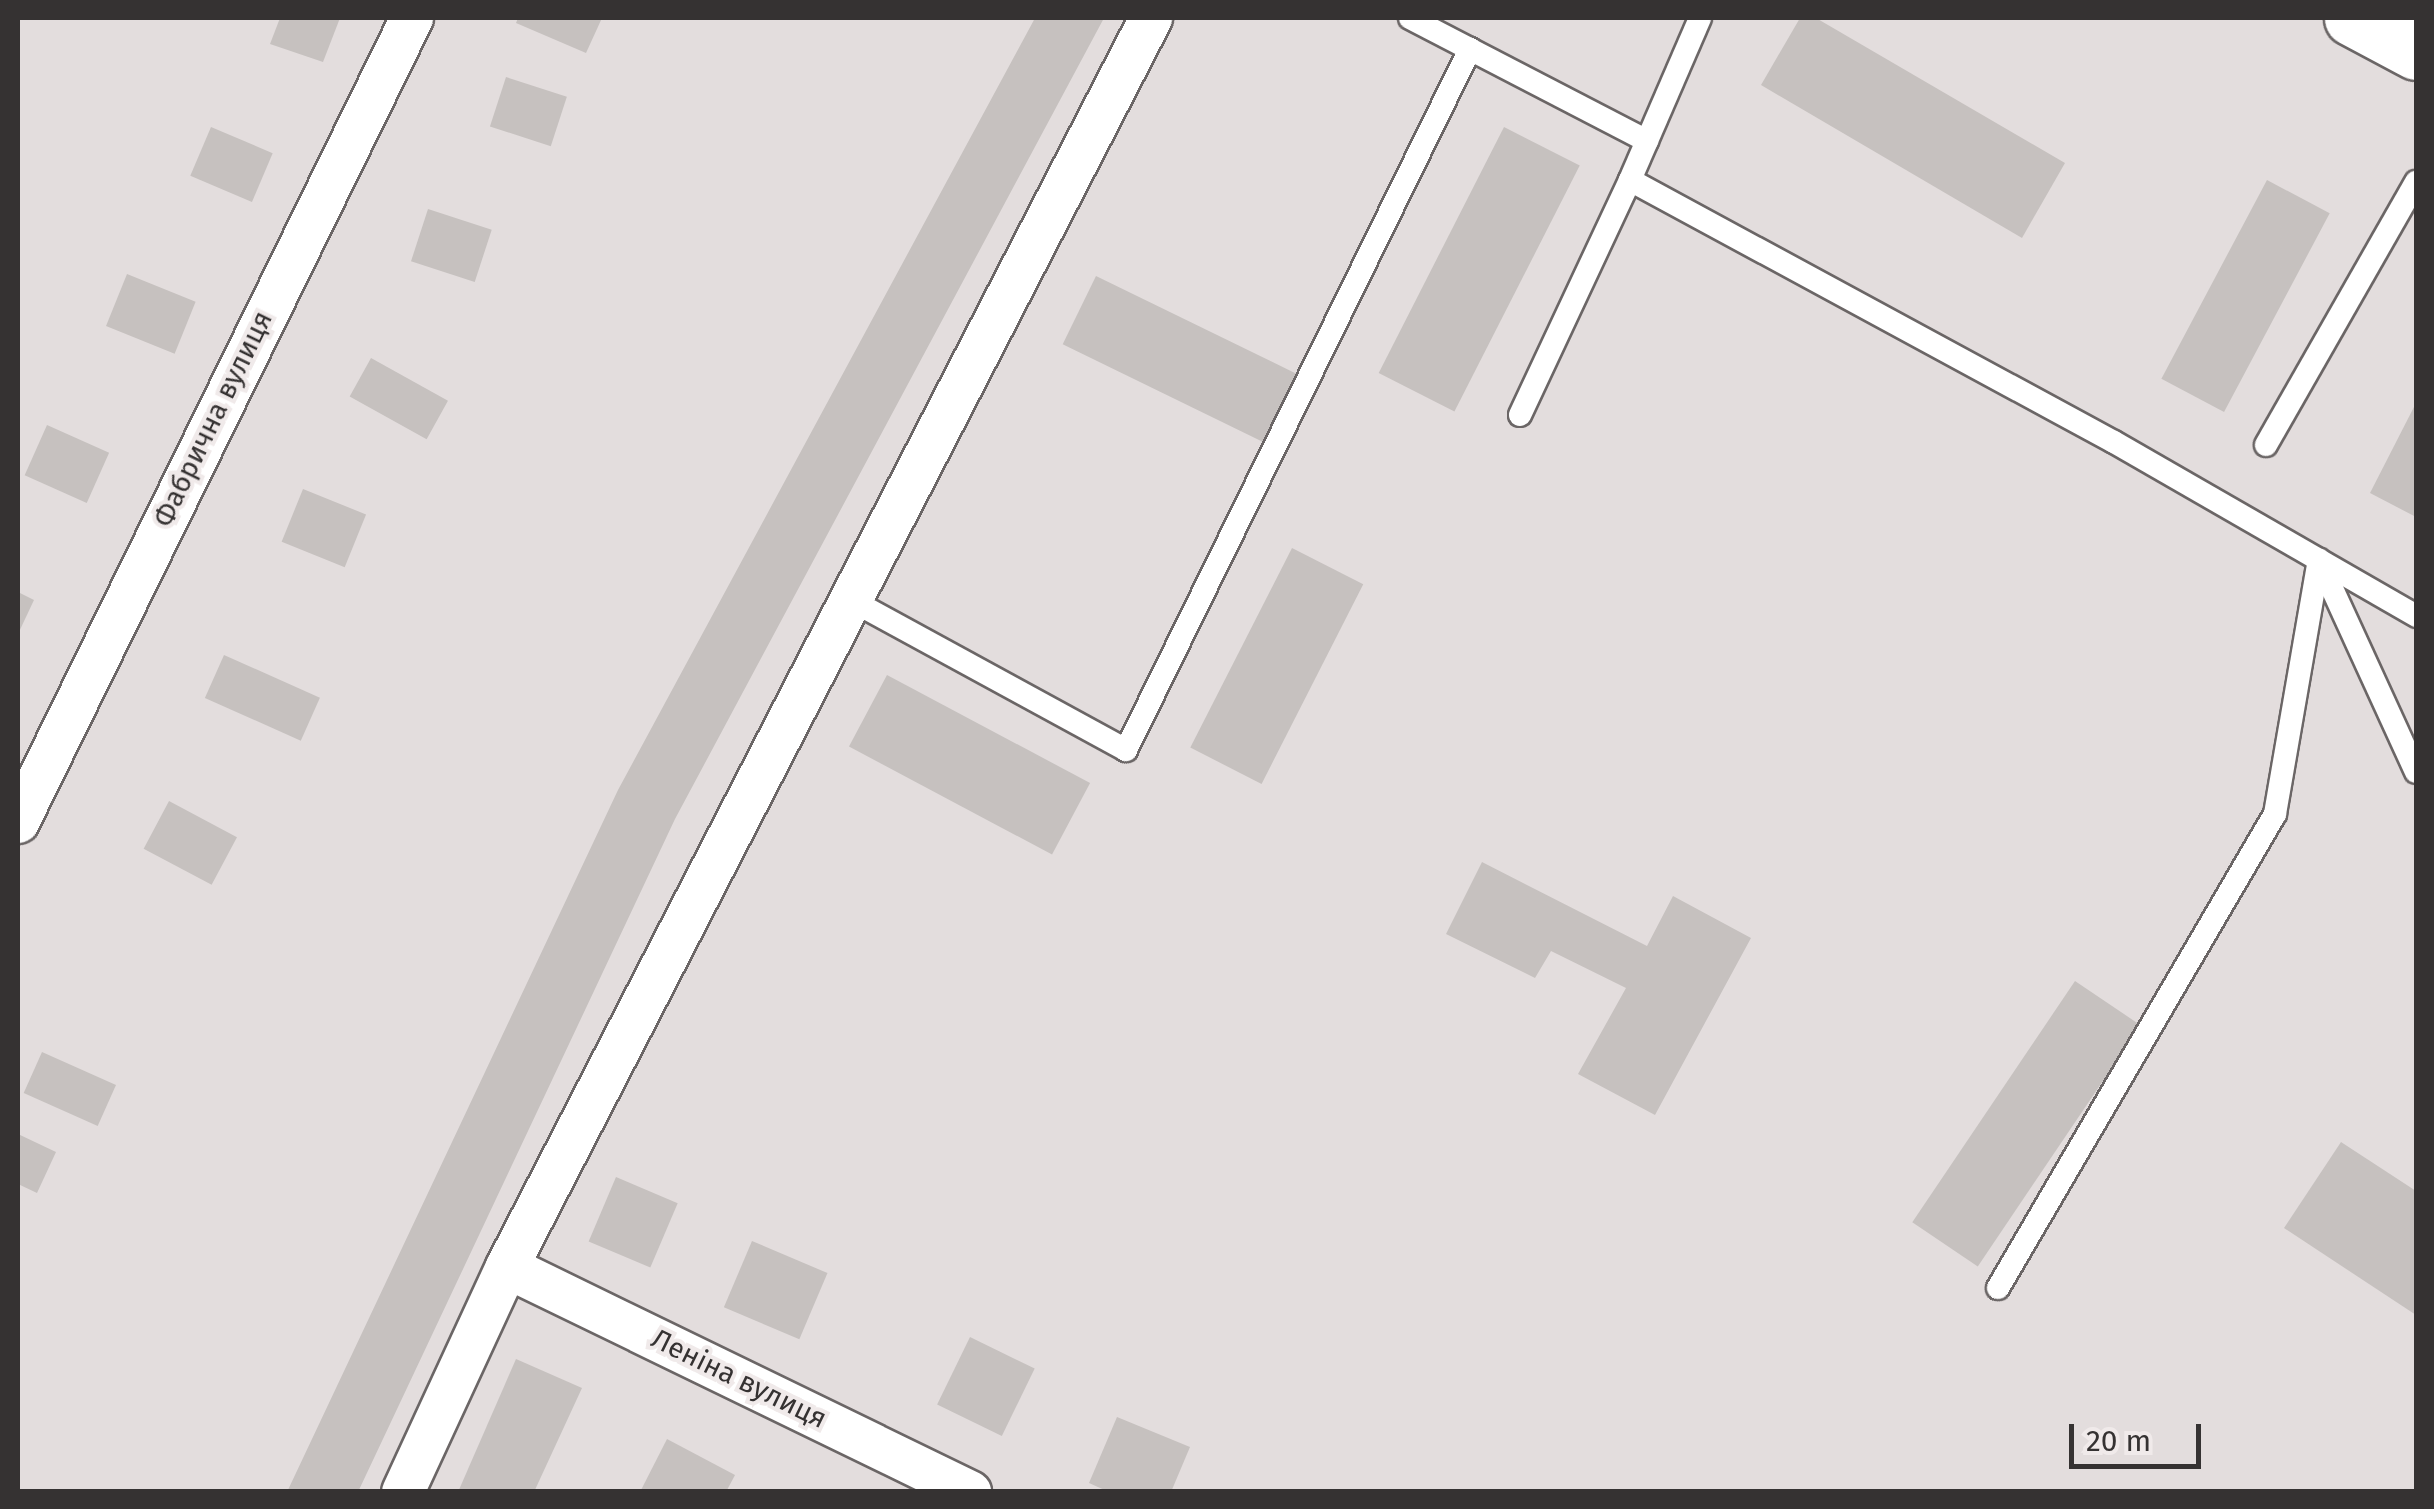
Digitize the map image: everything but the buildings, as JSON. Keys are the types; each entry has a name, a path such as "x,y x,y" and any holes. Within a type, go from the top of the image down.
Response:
{"street":[{"name":"Фабрична вулиця","path":"18,822 412,18"},
{"path":"402,1492 508,1267 1151,18"},
{"path":"2352,18 2416,52"},
{"name":"Леніна вулиця","path":"508,1267 970,1492"}],"lane":[{"path":"1410,18 1647,141"},
{"path":"1520,415 1630,180 1700,18"},
{"path":"851,600 1126,750 1470,49"},
{"path":"1630,180 2114,442 2416,616"},
{"path":"2266,445 2416,182"},
{"path":"2320,560 2416,772"},
{"path":"1998,1288 2275,814 2320,560"}]}
